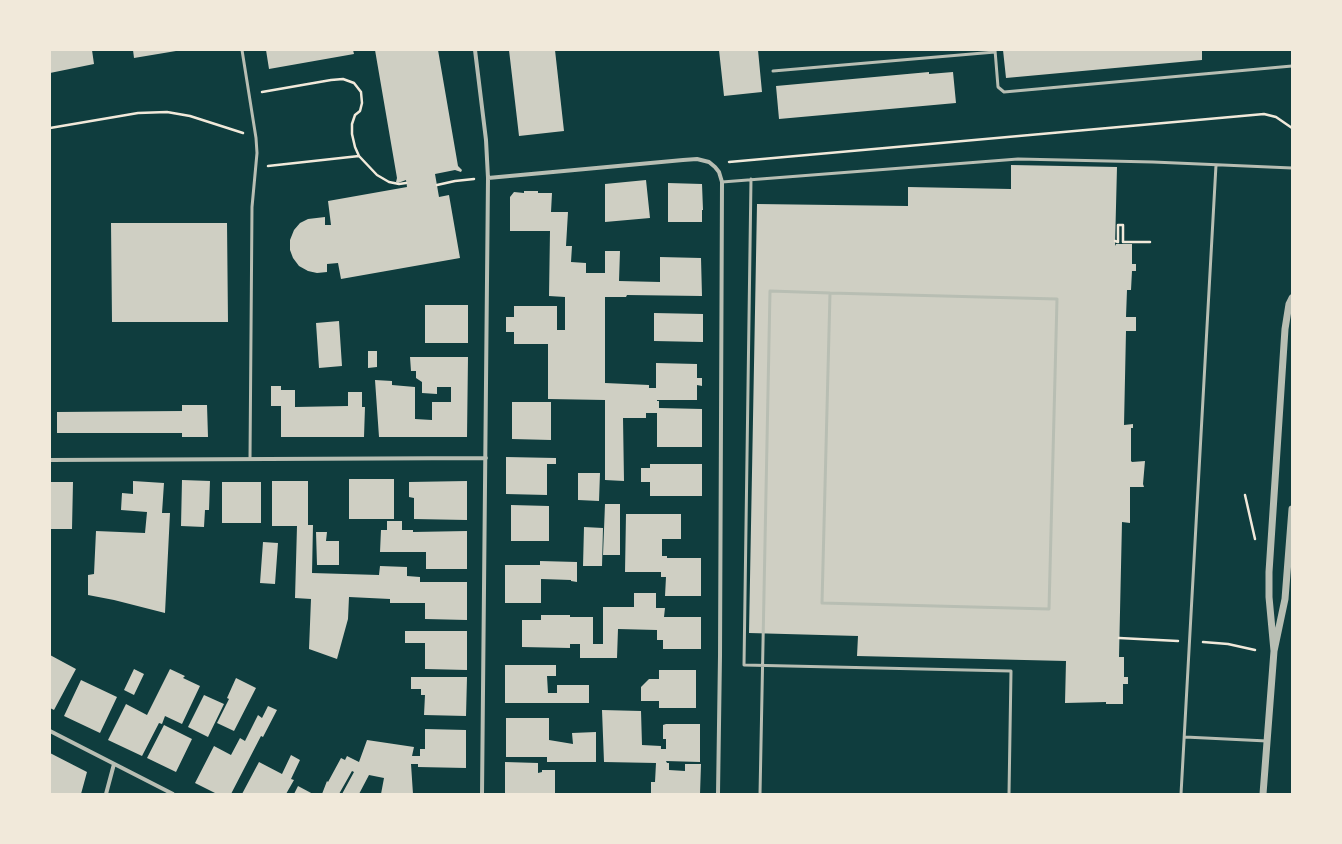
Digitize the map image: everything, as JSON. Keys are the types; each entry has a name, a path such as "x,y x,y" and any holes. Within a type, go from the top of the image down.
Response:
{"street":[{"path":"475,50 486,140 488,178 482,794"},
{"path":"488,178 683,160 710,162 719,172 722,182 718,794"},
{"path":"1274,651 1269,598 1269,572 1285,329 1292,298"},
{"path":"50,460 486,458"},
{"path":"1263,794 1274,651 1285,599 1292,509"},
{"path":"50,731 173,794"},
{"path":"106,794 114,764"}],"lane":[{"path":"242,50 256,138 256,167 252,207 250,459"},
{"path":"773,71 995,51 998,87 1004,92 1292,66"},
{"path":"722,182 1018,159 1292,168"},
{"path":"1181,794 1216,165"},
{"path":"751,180 744,664 1012,671 1009,794"},
{"path":"760,794 770,292 830,293 1058,299 1050,609 822,603 830,293"},
{"path":"1185,737 1267,742"}],"path":[{"path":"250,94 331,80 343,79 354,83 361,92 362,103 360,110 352,124 352,134 359,156 377,175 389,182 399,184 406,183"},
{"path":"50,128 138,113 167,112 190,116 256,138"},
{"path":"715,167 726,163 740,161 1264,114 1276,117 1292,128"},
{"path":"256,167 359,156"},
{"path":"436,185 455,181 488,178"},
{"path":"1115,242 1118,242 1118,225 1123,225 1123,242 1150,242"},
{"path":"1120,638 1228,644 1255,650"}],"building":[{"path":"50,50 92,50 94,64 50,73"},
{"path":"133,50 176,50 176,51 134,58"},
{"path":"266,50 353,50 354,54 269,69"},
{"path":"375,50 438,50 458,166 462,170 461,172 455,170 435,174 439,197 449,195 460,258 341,279 338,263 327,264 327,272 317,273 308,271 299,266 293,258 290,250 290,240 294,230 300,223 308,219 325,217 325,225 331,225 328,201 407,187 406,180 398,183 396,182 397,178"},
{"path":"509,50 555,50 564,131 519,136"},
{"path":"719,50 758,50 762,92 724,96"},
{"path":"1003,50 1202,50 1202,60 1006,78"},
{"path":"929,72 929,74 953,72 956,103 779,119 776,86"},
{"path":"1011,165 1117,167 1115,246 1116,244 1132,244 1132,264 1136,264 1136,271 1132,271 1131,290 1127,290 1126,317 1136,317 1136,331 1126,331 1124,425 1133,424 1133,428 1131,428 1131,461 1145,461 1144,487 1130,487 1130,523 1122,522 1119,657 1124,657 1124,677 1128,677 1128,684 1123,684 1123,704 1106,704 1106,702 1065,703 1066,661 857,656 858,636 749,633 757,204 908,206 908,187 1011,189"},
{"path":"646,180 650,218 605,222 605,184"},
{"path":"668,183 702,184 702,222 668,222"},
{"path":"524,191 552,193 551,212 568,212 566,246 572,246 571,262 586,263 586,273 605,273 605,251 620,251 619,281 660,282 660,257 701,258 702,296 627,295 626,297 605,297 605,383 649,385 649,388 656,388 656,363 697,364 697,378 702,378 702,386 697,385 697,400 657,401 659,401 659,408 702,409 702,447 657,447 657,413 646,413 646,418 623,418 624,481 605,480 605,400 548,399 548,344 514,344 514,332 506,332 506,317 514,317 514,306 557,306 557,330 565,330 565,297 549,296 550,231 510,231 510,197 514,192 524,193"},
{"path":"111,223 227,223 228,322 112,322"},
{"path":"425,305 468,305 468,343 425,343"},
{"path":"654,313 703,314 703,342 654,341"},
{"path":"339,321 342,366 319,368 316,323"},
{"path":"368,351 377,351 377,367 368,368"},
{"path":"410,357 468,357 467,437 379,437 375,380 392,381 392,385 415,387 415,419 432,420 432,402 451,402 451,387 437,387 437,394 422,393 422,382 416,378 416,371 411,371"},
{"path":"271,386 281,386 281,390 295,390 295,407 348,406 348,392 362,392 362,407 365,407 364,437 281,437 281,406 271,406"},
{"path":"512,402 551,402 551,440 512,439"},
{"path":"182,405 207,405 208,437 182,437 182,433 57,433 57,412 182,411"},
{"path":"506,457 556,458 556,464 547,464 547,495 506,494"},
{"path":"650,464 702,464 702,496 650,496 650,482 641,482 641,468 650,468"},
{"path":"578,473 600,473 599,501 578,500"},
{"path":"349,479 394,479 394,519 349,519"},
{"path":"182,480 210,481 209,510 205,510 204,527 181,526"},
{"path":"133,481 164,483 162,513 170,513 165,613 88,595 88,575 94,574 96,531 145,533 147,512 121,510 122,493 133,494"},
{"path":"272,481 308,481 308,525 313,525 312,573 379,575 380,566 407,567 407,576 420,577 420,582 467,582 467,620 425,619 425,603 390,603 390,599 349,597 348,619 337,659 309,649 311,599 295,598 297,526 272,526"},
{"path":"467,481 467,520 414,519 414,498 409,497 409,482"},
{"path":"50,482 73,482 72,529 50,529"},
{"path":"222,482 261,482 261,523 222,523"},
{"path":"605,504 620,504 620,555 603,555"},
{"path":"511,505 549,506 549,541 511,541"},
{"path":"626,514 681,514 681,539 662,539 662,556 667,556 667,558 701,558 701,596 665,596 666,577 661,577 661,572 625,572"},
{"path":"387,521 402,521 402,530 413,530 413,532 467,531 467,569 426,569 426,552 380,552 381,530 387,530"},
{"path":"584,527 603,528 602,566 583,566"},
{"path":"316,532 327,532 326,541 339,541 339,565 317,565"},
{"path":"263,542 278,543 275,584 260,583"},
{"path":"540,561 577,562 577,582 571,580 541,579 541,603 505,603 505,565 540,565"},
{"path":"634,593 656,593 656,608 665,608 664,617 701,617 701,649 663,649 663,640 657,640 657,630 618,629 617,658 580,658 580,644 570,644 570,648 522,647 522,620 541,620 541,615 593,617 593,644 603,644 603,607 634,607"},
{"path":"405,631 467,631 467,670 425,669 425,643 405,643"},
{"path":"50,655 76,669 54,710 50,708"},
{"path":"505,665 556,665 556,676 547,676 548,693 557,693 557,685 589,685 589,703 505,703"},
{"path":"134,669 144,674 134,695 124,690"},
{"path":"170,669 185,676 183,678 200,686 182,724 165,716 162,724 159,723 142,756 108,740 126,704 147,715"},
{"path":"659,670 696,670 696,708 659,708 659,701 641,701 641,687 649,679 659,679"},
{"path":"411,677 467,677 466,716 424,715 425,695 421,695 421,689 411,689"},
{"path":"236,678 256,688 234,731 217,723 229,699 227,698"},
{"path":"81,680 117,697 100,733 64,716"},
{"path":"204,695 224,704 208,737 188,727"},
{"path":"268,706 277,710 263,737 261,736 231,794 217,794 195,783 214,746 231,755 240,738 245,741 258,715 262,718"},
{"path":"602,710 641,711 642,745 661,746 661,749 666,749 666,739 663,739 663,725 700,724 700,762 666,761 669,763 669,770 685,771 685,764 701,764 700,794 651,793 651,782 655,782 656,763 604,762"},
{"path":"506,718 549,718 549,740 573,744 572,733 596,732 596,762 547,762 547,757 506,757"},
{"path":"164,725 192,739 176,772 147,758"},
{"path":"425,729 466,730 466,768 418,767 418,764 411,764 413,794 381,794 384,778 369,775 359,794 342,794 354,772 352,771 339,794 322,794 327,781 328,782 341,758 345,760 347,756 359,762 367,740 414,747 412,756 420,756 420,749 425,749"},
{"path":"50,753 87,772 81,794 50,794"},
{"path":"291,755 300,760 291,779 294,780 286,794 242,794 259,762 282,774"},
{"path":"505,762 538,763 538,773 542,772 542,770 555,770 555,794 505,794"},
{"path":"298,786 313,794 294,794"}]}
